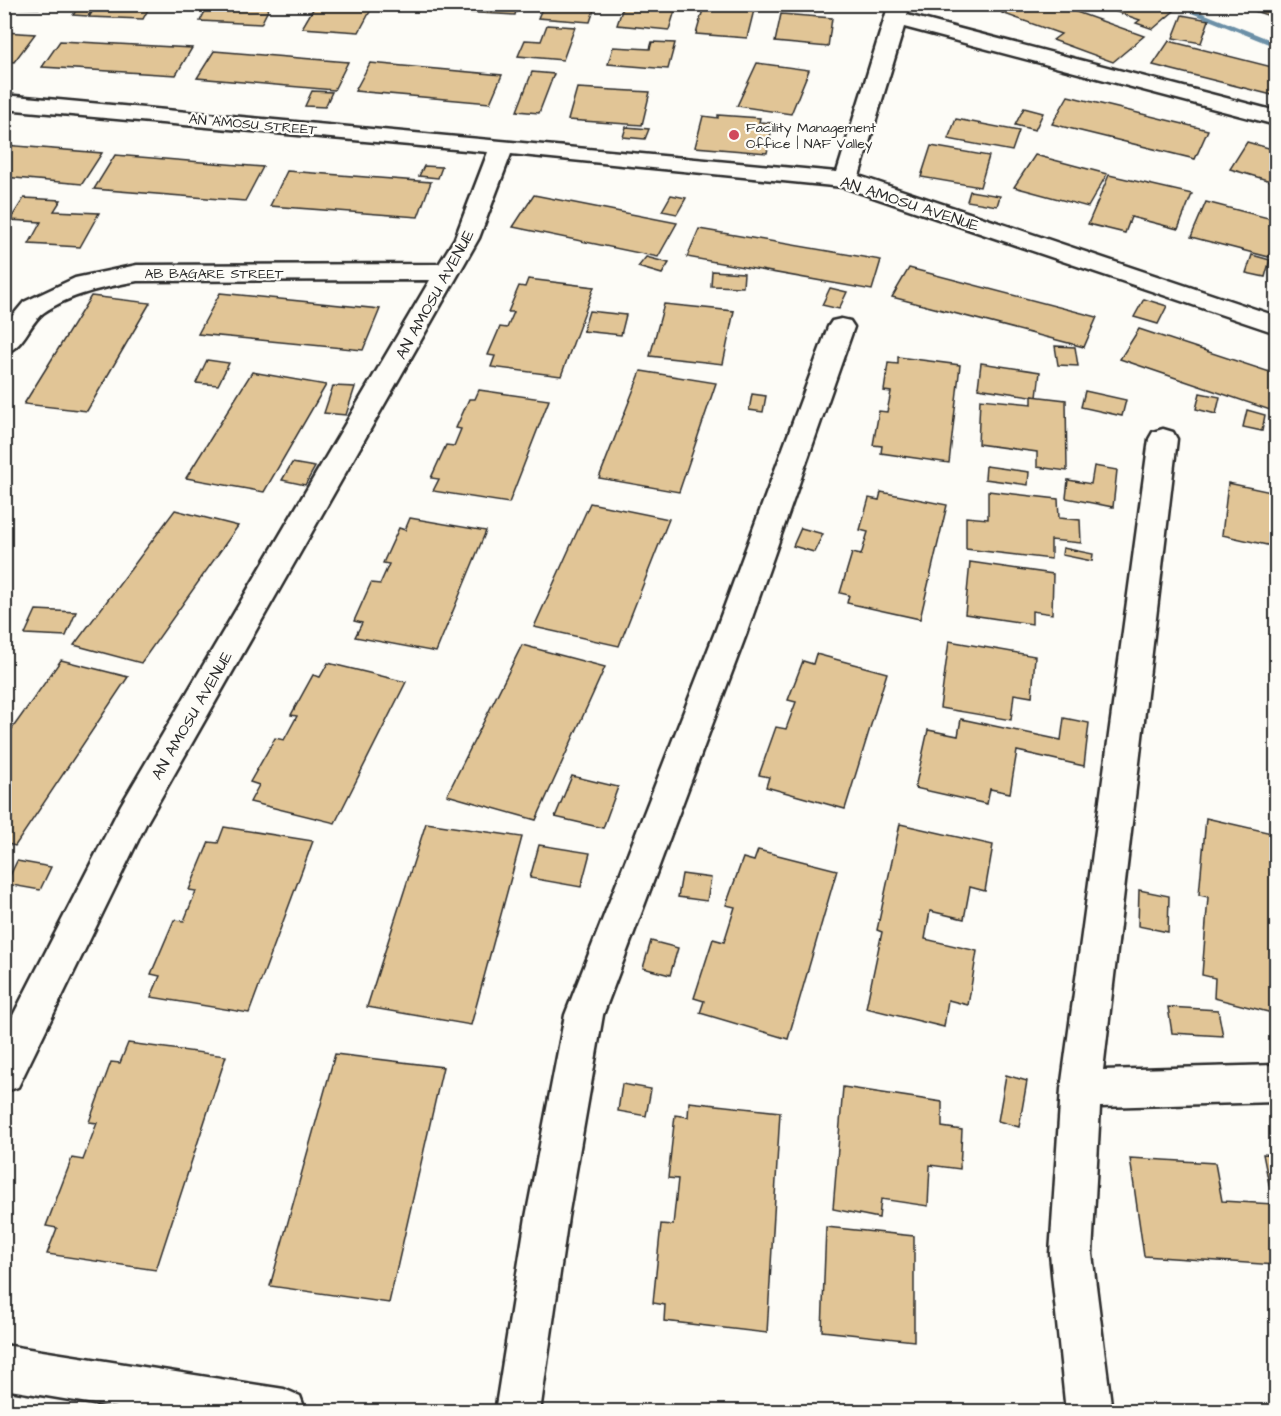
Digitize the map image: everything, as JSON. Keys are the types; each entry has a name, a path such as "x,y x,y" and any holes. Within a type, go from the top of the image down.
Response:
{"street":[{"path":"846,180 898,12 1276,118"},
{"name":"AN AMOSU STREET","path":"4,102 502,146"},
{"name":"AN AMOSU AVENUE","path":"4,1074 133,815 467,238 502,146 846,180 1276,325"},
{"name":"AB BAGARE STREET","path":"4,345 33,308 84,284 137,273 447,272"},
{"path":"517,1412 547,1217 584,1015 731,632 841,327"},
{"path":"1089,1412 1071,1254 1081,1089 1163,439"},
{"path":"1081,1089 1276,1084"},
{"path":"4,1367 284,1412"}],"building":[{"path":"4,4 42,4 39,8 4,7"},
{"path":"97,4 151,4 143,19 89,17"},
{"path":"209,4 271,4 261,24 200,21"},
{"path":"316,4 374,4 359,32 302,28"},
{"path":"465,4 518,4 515,15 462,12"},
{"path":"544,4 596,4 590,22 538,18"},
{"path":"624,4 677,4 669,30 617,25"},
{"path":"1013,4 1054,4 1144,36 1113,62 1053,40 1061,34 1002,13"},
{"path":"1109,4 1155,4 1174,11 1153,29 1136,23 1140,20 1105,8"},
{"path":"1233,4 1276,4 1276,18"},
{"path":"80,5 95,6 88,16 73,15"},
{"path":"704,6 754,10 747,38 696,34"},
{"path":"781,14 832,18 828,47 775,42"},
{"path":"1182,15 1209,20 1201,43 1173,38"},
{"path":"547,25 575,27 563,60 518,56 525,40 541,41"},
{"path":"4,32 35,34 14,62 4,61"},
{"path":"60,41 192,48 176,75 42,67"},
{"path":"1169,41 1276,68 1276,96 1153,65"},
{"path":"652,42 675,43 668,69 608,64 613,47 650,49"},
{"path":"214,51 348,62 334,90 197,78"},
{"path":"370,63 502,75 490,103 355,91"},
{"path":"757,63 809,70 791,114 737,106"},
{"path":"532,72 554,74 539,113 517,111"},
{"path":"577,88 650,92 642,125 568,120"},
{"path":"312,91 332,92 325,107 305,106"},
{"path":"1068,96 1208,130 1195,159 1052,124"},
{"path":"1024,108 1043,113 1035,130 1015,125"},
{"name":"Facility Management Office | NAF Valley","path":"718,115 760,118 759,122 773,123 767,153 695,147 703,116 718,118"},
{"path":"956,119 1019,131 1012,151 948,139"},
{"path":"626,127 649,129 645,139 623,137"},
{"path":"1247,142 1276,150 1274,182 1230,169"},
{"path":"4,145 102,153 82,184 4,177"},
{"path":"931,146 989,156 980,187 921,177"},
{"path":"115,155 263,167 245,201 94,189"},
{"path":"1035,155 1107,174 1088,207 1014,187"},
{"path":"424,166 442,167 438,178 419,176"},
{"path":"287,171 431,182 418,217 270,206"},
{"path":"1109,175 1192,194 1178,229 1131,217 1125,233 1088,224"},
{"path":"970,191 1000,196 997,206 967,201"},
{"path":"534,195 677,223 658,257 513,227"},
{"path":"671,195 686,198 677,214 662,211"},
{"path":"24,198 61,200 54,211 99,213 80,247 29,244 41,222 10,220"},
{"path":"1206,202 1276,220 1276,237 1269,257 1191,237"},
{"path":"699,229 881,260 872,290 687,257"},
{"path":"1252,255 1270,260 1265,277 1246,273"},
{"path":"646,257 669,263 662,274 638,267"},
{"path":"909,268 1097,317 1084,347 892,297"},
{"path":"712,271 744,273 743,287 711,286"},
{"path":"528,279 594,287 561,376 491,367 495,356 488,355 500,327 507,328 514,312 508,312 519,286 525,287"},
{"path":"830,288 847,292 839,309 822,305"},
{"path":"220,293 380,309 363,350 198,334"},
{"path":"91,296 150,303 87,411 24,404"},
{"path":"1144,299 1167,306 1158,324 1134,317"},
{"path":"664,304 734,311 723,364 650,356"},
{"path":"589,311 626,315 621,335 583,331"},
{"path":"1139,329 1276,374 1276,412 1120,359"},
{"path":"1055,346 1075,347 1078,366 1058,365"},
{"path":"898,357 960,365 949,463 881,453 882,446 873,445 879,411 887,412 891,392 884,391 888,363 898,364"},
{"path":"207,360 229,363 218,385 196,383"},
{"path":"981,363 1040,372 1037,397 978,388"},
{"path":"641,371 716,383 679,492 599,478"},
{"path":"252,372 326,385 264,492 186,478"},
{"path":"333,386 355,387 346,415 324,413"},
{"path":"479,390 549,400 509,503 433,491 439,479 431,478 446,445 454,446 461,429 456,428 469,399 475,399"},
{"path":"1085,391 1126,400 1122,416 1081,407"},
{"path":"1200,393 1220,397 1216,414 1196,409"},
{"path":"752,394 766,396 763,412 749,410"},
{"path":"1032,396 1066,400 1067,471 1037,467 1037,452 978,444 980,399 1032,404"},
{"path":"1247,410 1265,415 1262,431 1243,427"},
{"path":"292,463 315,467 305,485 282,480"},
{"path":"986,466 1029,472 1028,485 985,479"},
{"path":"1094,466 1117,470 1113,507 1066,498 1068,480 1091,484"},
{"path":"1228,483 1276,493 1276,547 1222,535"},
{"path":"988,491 1058,499 1059,518 1080,520 1081,543 1051,540 1051,559 966,549 966,517 988,519"},
{"path":"881,492 947,505 920,619 847,603 849,595 840,593 852,553 861,555 868,532 860,530 869,498 879,500"},
{"path":"590,503 669,519 619,646 534,627"},
{"path":"175,510 238,526 141,663 74,645"},
{"path":"410,518 486,531 436,652 355,637 362,623 354,621 371,583 380,584 389,564 383,563 399,528 405,530"},
{"path":"801,528 823,534 814,552 793,546"},
{"path":"1063,548 1093,554 1092,561 1062,555"},
{"path":"970,562 1053,574 1052,614 1032,611 1032,624 965,614"},
{"path":"36,610 76,612 66,636 25,634"},
{"path":"949,641 1035,656 1032,697 1014,694 1011,720 940,708"},
{"path":"522,645 605,667 536,820 447,795"},
{"path":"816,654 887,673 845,809 766,787 769,777 759,775 776,727 786,729 796,702 788,700 803,661 813,664"},
{"path":"61,660 128,677 15,846 4,843 4,740"},
{"path":"328,663 406,682 335,823 250,802 259,785 250,782 275,738 284,740 297,716 291,715 313,675 320,677"},
{"path":"1064,718 1089,723 1084,766 1017,751 1010,793 990,789 987,804 915,788 928,730 958,736 961,719 1061,740"},
{"path":"572,776 618,787 603,828 555,817"},
{"path":"1206,818 1276,834 1276,1014 1214,998 1215,978 1202,975 1208,897 1199,895"},
{"path":"426,823 522,837 471,1025 367,1007"},
{"path":"900,824 993,845 985,891 970,887 964,919 930,911 925,939 977,951 968,1005 948,1000 944,1027 866,1008 882,932 877,930"},
{"path":"224,827 313,841 249,1013 151,997 160,976 151,974 174,920 184,921 196,891 189,890 209,842 218,843"},
{"path":"539,845 590,853 581,887 530,878"},
{"path":"758,850 837,870 788,1039 700,1013 704,1001 694,998 713,939 724,942 735,907 726,905 743,858 754,861"},
{"path":"17,861 51,867 40,890 6,884"},
{"path":"682,874 711,878 707,901 678,897"},
{"path":"1139,890 1169,896 1168,932 1138,926"},
{"path":"651,941 678,948 670,975 643,968"},
{"path":"1168,1007 1218,1010 1223,1036 1172,1033"},
{"path":"128,1043 226,1056 156,1270 47,1254 57,1228 46,1226 72,1158 83,1160 97,1123 89,1122 111,1062 120,1063"},
{"path":"335,1054 443,1067 389,1303 270,1286"},
{"path":"1006,1075 1027,1081 1019,1127 998,1121"},
{"path":"622,1084 651,1089 646,1116 618,1111"},
{"path":"843,1087 942,1102 942,1127 962,1130 960,1169 930,1165 928,1206 881,1199 879,1218 833,1209"},
{"path":"689,1102 780,1112 767,1333 664,1321 665,1305 653,1303 661,1224 673,1225 678,1179 668,1178 675,1115 688,1117"},
{"path":"1263,1154 1276,1155 1276,1265 1144,1256 1130,1158 1215,1163 1222,1201 1273,1204"},
{"path":"826,1227 914,1236 914,1341 822,1331"}],"waterway":[{"path":"1172,4 1276,45"}],"place":[{"name":"Facility Management Office | NAF Valley","path":"734,135"}]}
